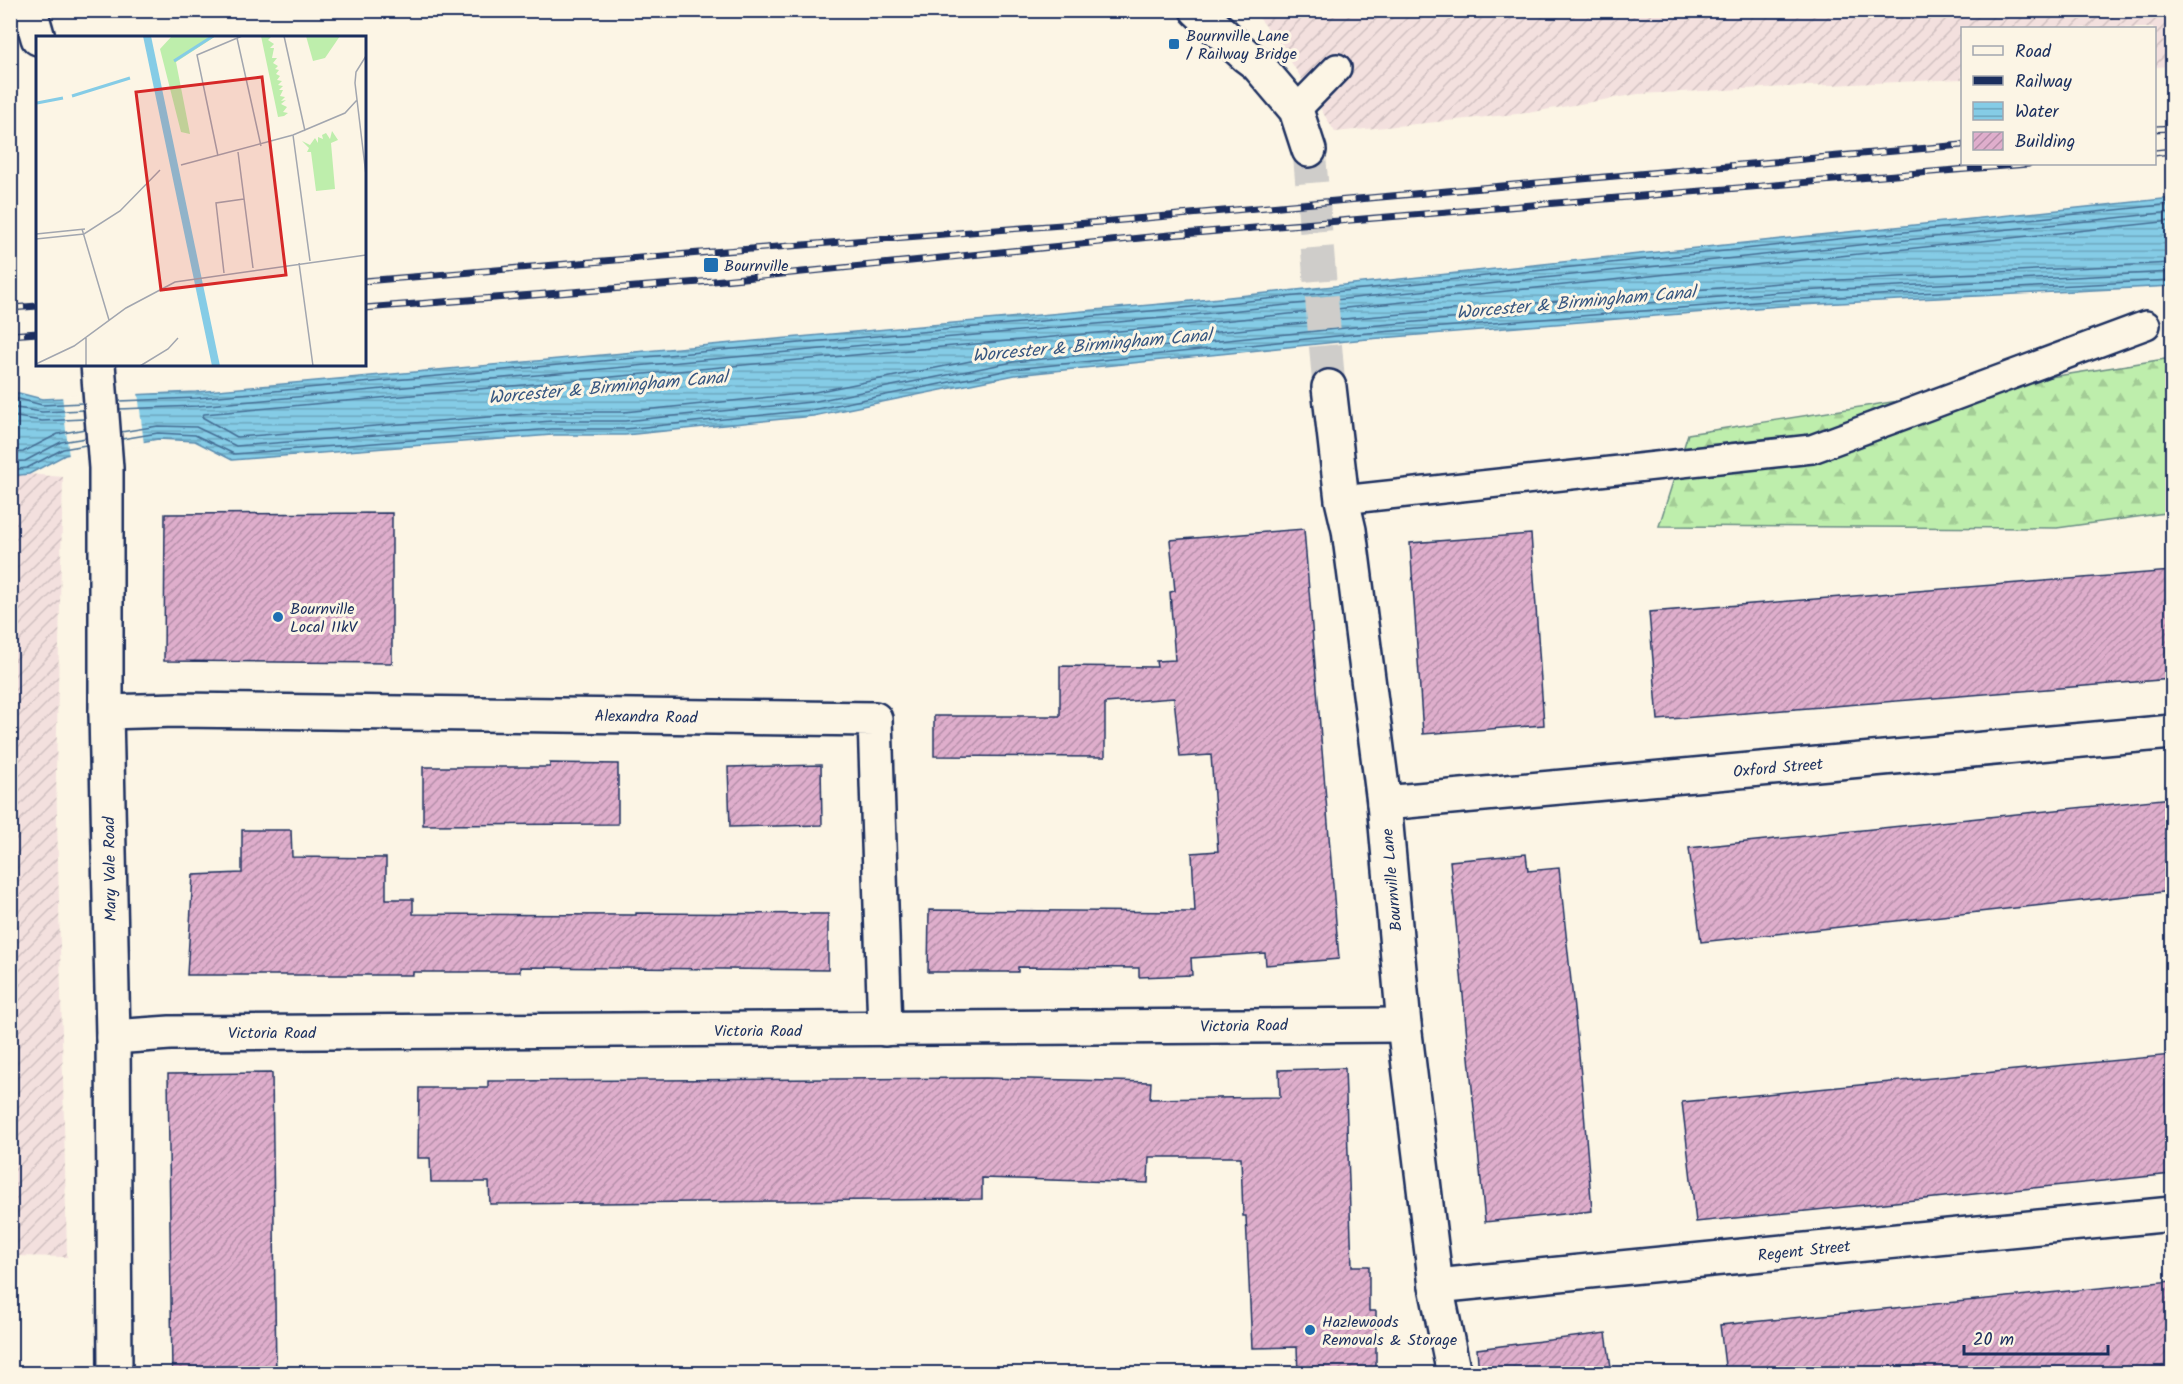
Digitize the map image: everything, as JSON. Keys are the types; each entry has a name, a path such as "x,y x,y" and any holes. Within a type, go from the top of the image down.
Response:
{"street":[{"path":"30,10 37,36"},
{"path":"1197,10 1257,64 1296,110 1309,150"},
{"name":"Mary Vale Road","path":"98,366 106,468 106,712 113,1037 115,1374"},
{"name":"Bournville Lane","path":"1329,387 1342,500 1349,530 1384,803 1404,1025 1436,1286 1454,1374"},
{"name":"Alexandra Road","path":"106,712 176,710 875,718 885,1029"},
{"name":"Oxford Street","path":"1384,803 2172,732"},
{"name":"Victoria Road","path":"113,1037 182,1033 1404,1025"},
{"name":"Regent Street","path":"1436,1286 2172,1214"}],"lane":[{"path":"1296,110 1337,68"},
{"path":"1342,500 1812,448 2146,325"}],"shaded area":[{"path":"1253,11 2172,11 2172,66 2156,67 2156,27 1961,27 1961,79 1638,94 1527,113 1335,132 1276,38"},
{"path":"29,474 63,477 56,772 67,1257 11,1256 10,476"}],"green space":[{"path":"2172,358 2172,512 2057,528 1659,526 1688,434"}],"water":[{"name":"Worcester & Birmingham Canal","path":"2172,198 2172,286 1781,306 1356,340 1015,375 813,416 625,435 552,435 232,460 195,441 158,439 65,455 29,474 11,476 11,393 42,399 196,392 1172,303"}],"pier":[{"path":"138,392 144,445 69,457 62,395"}],"building":[{"name":"Bournville Local 11kV","path":"392,513 392,663 164,661 165,514"},
{"path":"1304,529 1339,959 1266,965 1265,953 1191,958 1192,975 1139,977 1139,968 1018,967 1018,972 928,972 929,910 1195,912 1192,853 1218,851 1211,755 1180,757 1174,698 1105,703 1105,757 934,756 934,716 1060,716 1060,666 1157,667 1156,661 1175,660 1170,592 1175,591 1170,540"},
{"path":"1531,534 1544,725 1423,734 1410,543"},
{"path":"2172,571 2172,679 1658,720 1649,612"},
{"path":"550,763 618,764 618,824 423,825 423,767 550,767"},
{"path":"821,765 822,825 730,827 728,767"},
{"path":"2172,798 2172,891 1701,942 1689,848"},
{"path":"242,830 291,830 292,857 386,858 386,899 413,899 413,914 828,914 828,970 520,967 520,972 413,972 413,975 187,975 193,875 242,873"},
{"path":"1526,854 1528,871 1559,868 1581,1075 1592,1211 1485,1222 1450,861"},
{"path":"2172,1055 2172,1174 1696,1222 1682,1102"},
{"path":"1345,1068 1352,1266 1369,1266 1369,1311 1376,1311 1376,1374 1298,1374 1297,1347 1252,1348 1241,1157 1149,1157 1148,1183 982,1178 982,1199 490,1204 489,1182 431,1182 430,1158 418,1158 419,1088 488,1088 488,1081 986,1078 1151,1082 1150,1099 1280,1097 1279,1070"},
{"path":"272,1073 276,1374 172,1374 168,1074"},
{"path":"2172,1281 2172,1374 1726,1374 1720,1325"},
{"path":"1606,1333 1612,1374 1479,1374 1477,1349"}],"tunnel":[{"path":"1309,150 1329,387"}],"railway":[{"path":"2156,129 2172,128"},
{"path":"366,281 1101,222 1961,145"},
{"path":"2156,153 2172,151"},
{"path":"366,308 713,281 1170,235 2016,165"},
{"path":"10,308 36,306"},
{"path":"10,335 36,333"}],"place":[{"name":"Bournville Lane / Railway Bridge","path":"1174,44"},
{"name":"Bournville","path":"711,265"},
{"name":"Bournville Local 11kV","path":"278,617"},
{"name":"Hazlewoods Removals & Storage","path":"1310,1330"}]}
